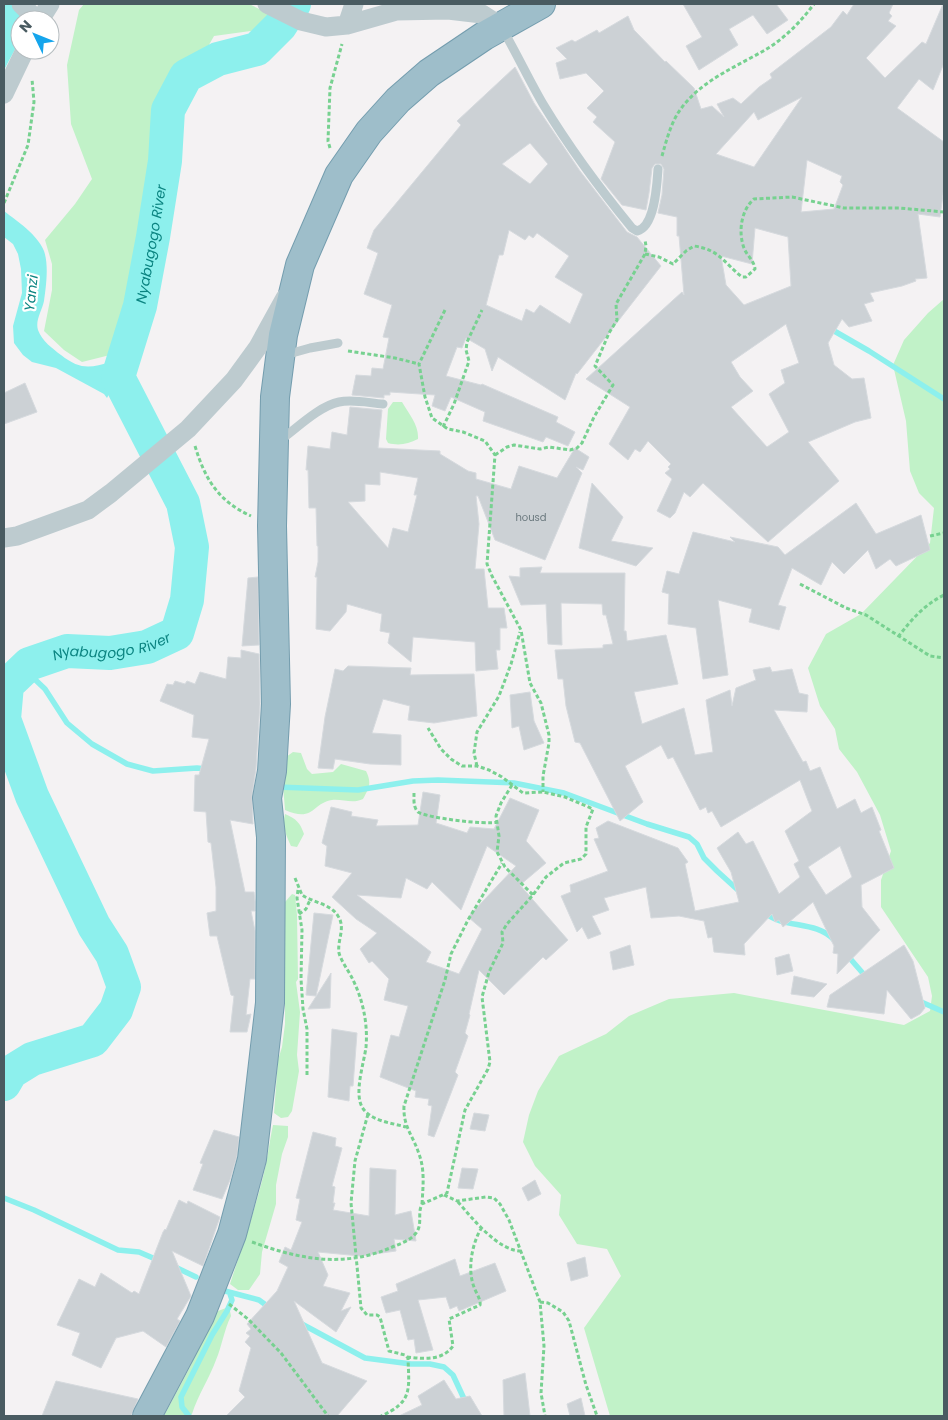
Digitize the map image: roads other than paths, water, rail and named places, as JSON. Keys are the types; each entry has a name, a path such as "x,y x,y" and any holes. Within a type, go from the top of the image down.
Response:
{"highway":[{"path":"147,1416 200,1316 232,1234 252,1158 270,1003 271,837 267,798 272,771 276,704 272,526 274,397 283,335 300,265 339,175 369,132 398,100 429,73 484,36 541,4"}],"street":[{"path":"267,4 301,21 326,28 347,25 396,11 448,10 482,14 502,27"},
{"path":"347,25 354,4"},
{"path":"4,94 20,60"},
{"path":"4,538 17,536 88,510 129,479 188,429 234,380 258,347 283,302 300,265"}],"lane":[{"path":"502,27 542,103 586,168 632,228 637,230 641,230 646,226 652,213 658,169"},
{"path":"280,356 338,343"},
{"path":"273,446 328,406 348,401 383,404"}],"water":[{"path":"4,4 16,4 19,10 10,10 10,59 4,70"},
{"name":"Yanzi","path":"4,211 37,239 44,251 47,276 44,301 37,323 40,334 51,347 74,363 85,366 97,366 111,362 118,377 107,398 104,394 56,368 32,362 23,355 14,343 13,326 22,293 21,269 18,254 13,244 4,237"}],"waterway":[{"name":"Nyabugogo River","path":"4,1084 11,1072 32,1059 93,1040 116,1010 124,987 112,954 94,926 32,796 4,719 7,685 29,664 67,651 110,653 147,647 177,633 187,600 192,547 183,503 118,377 140,306 153,237 165,161 168,110 186,76 218,59 257,49 280,26 294,4"},
{"path":"829,328 944,399"},
{"path":"24,669 45,689 67,723 92,744 127,764 153,771 207,769"},
{"path":"277,787 358,790 413,781 438,780 514,783 564,793 647,824 689,837 697,844 704,858 739,891"},
{"path":"765,913 781,921 818,930 834,940"},
{"path":"847,955 867,978"},
{"path":"919,1001 944,1012"},
{"path":"4,1198 34,1210 118,1250 139,1252 160,1261"},
{"path":"173,1266 196,1277"},
{"path":"225,1291 259,1300 270,1308"},
{"path":"189,1416 182,1407 181,1397 212,1335 227,1311 232,1300 230,1294"},
{"path":"300,1323 365,1358 444,1367 453,1375 472,1416"}]}
